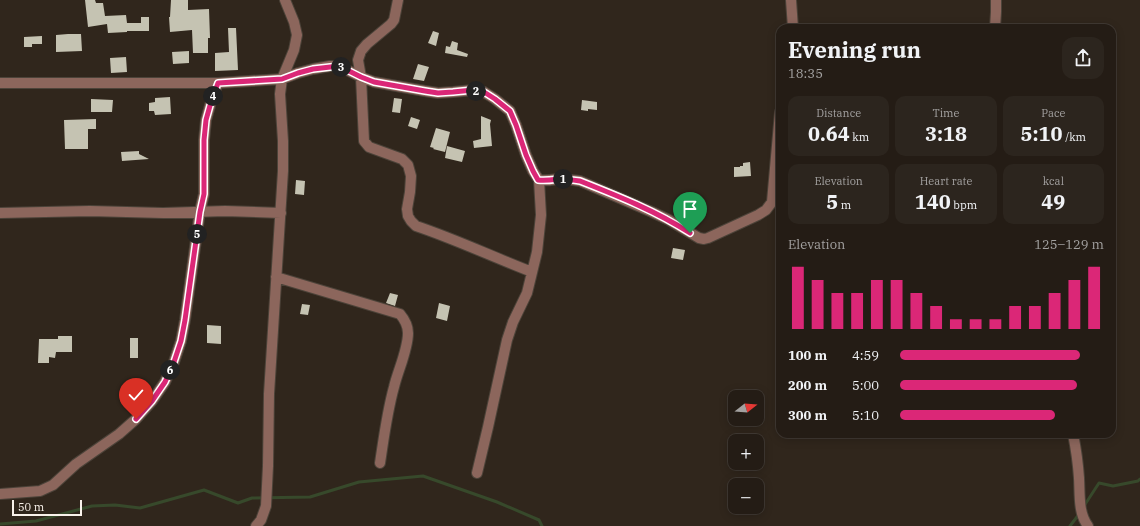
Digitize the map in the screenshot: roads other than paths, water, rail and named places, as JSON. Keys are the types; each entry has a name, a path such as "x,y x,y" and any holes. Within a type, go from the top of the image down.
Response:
{"street":[{"path":"256,526 262,520 266,506 268,484 269,394 283,171 283,140 280,94 282,79 294,50 297,35 294,22 285,0"},
{"path":"398,0 394,20 367,44 358,60 361,77 364,141 369,147 402,159 408,165 411,176 407,209 411,222 416,226 463,243 532,272"},
{"path":"791,0 793,24"},
{"path":"995,24 996,0"},
{"path":"0,83 218,83 282,79 313,69 339,66 374,82 438,93 473,90 484,92 510,111 526,155 538,180 541,215 540,232 528,292 513,322 507,340 477,473"},
{"path":"0,494 40,491 53,485 76,464 119,434 136,419 152,401 165,382 181,341 185,320 200,212 204,194 204,140 206,120 218,83"},
{"path":"538,180 546,181 570,179 580,181 652,212 669,220 699,238 704,239 766,210 772,202 776,157"},
{"path":"0,213 248,211 281,213"},
{"path":"276,277 400,314 405,320 408,333 406,348 386,418 380,463"},
{"path":"1075,438 1081,511 1084,521 1088,526"}],"waterway":[{"path":"0,524 36,521 92,506 115,505 140,508 204,490 238,503 252,498 310,497 359,482 423,476 497,502 539,520 542,526"},
{"path":"1084,506 1099,483 1113,486 1138,481 1140,479"},
{"path":"1070,526 1080,513"}]}
